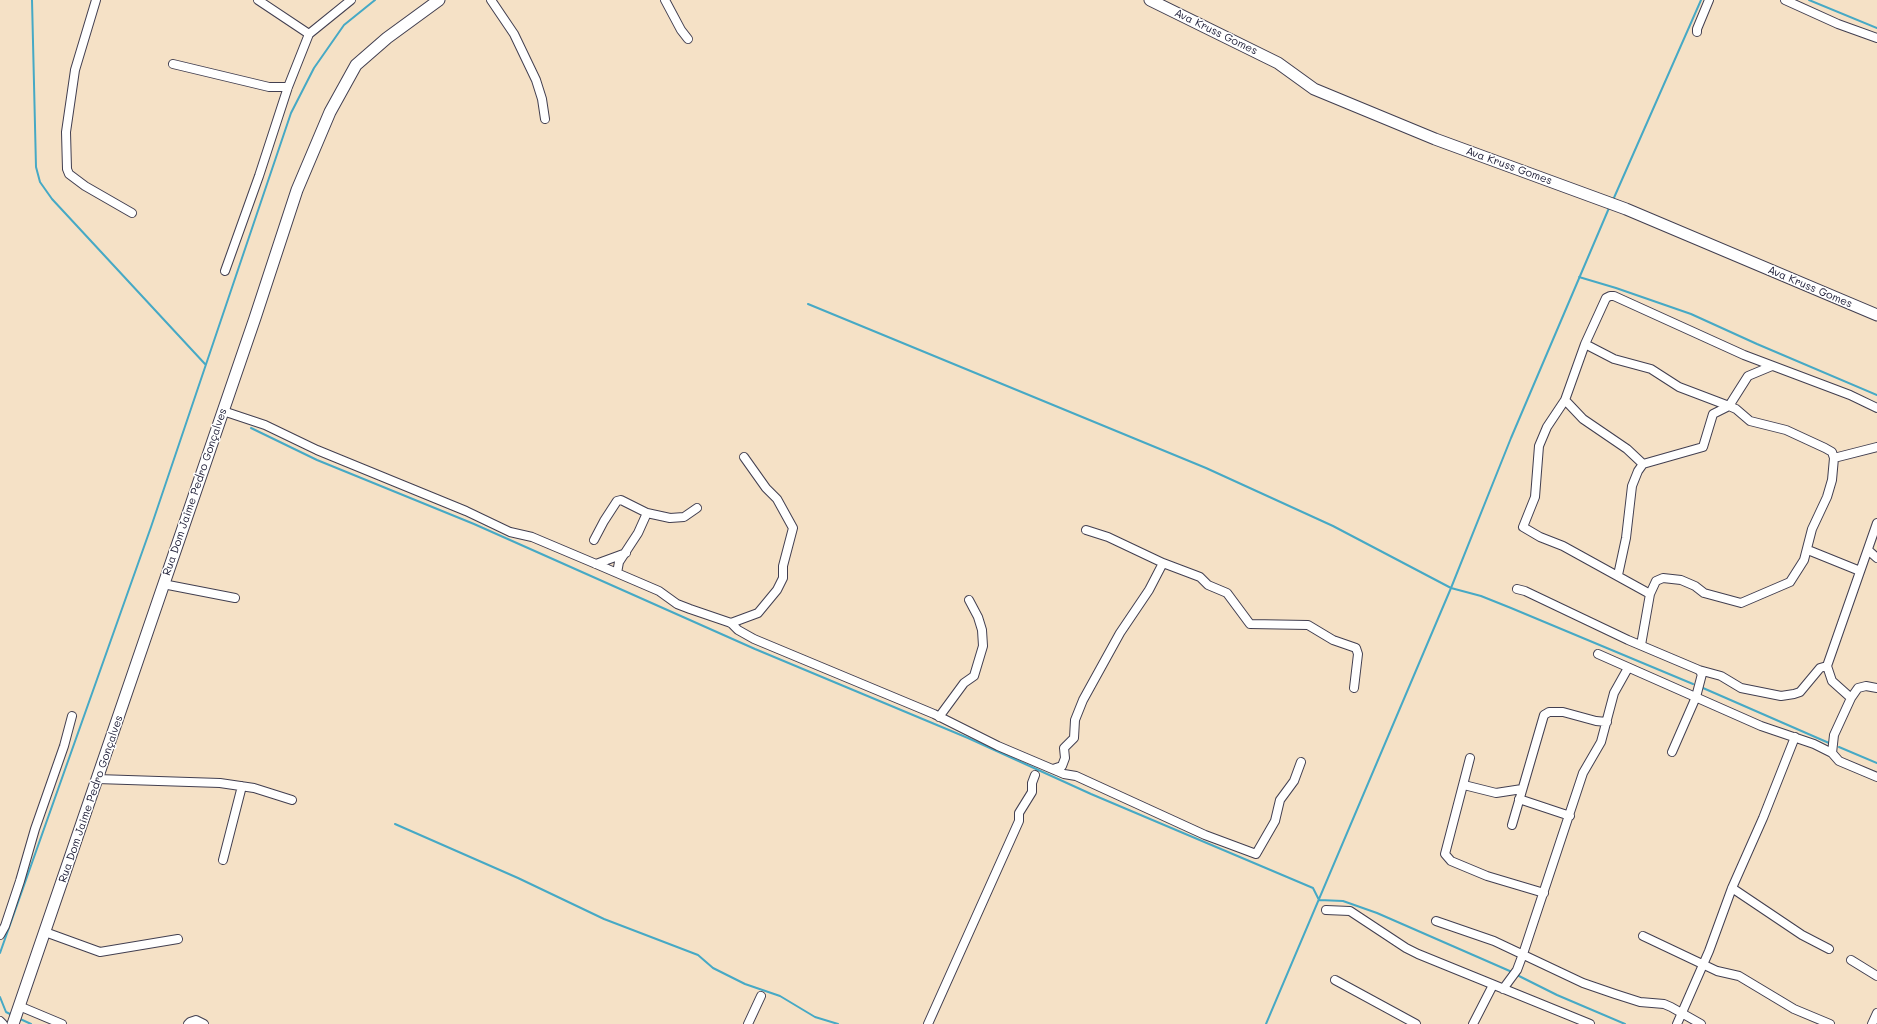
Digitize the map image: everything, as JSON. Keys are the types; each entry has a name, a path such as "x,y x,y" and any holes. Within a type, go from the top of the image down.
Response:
{"main road":[{"name":"Rua Dom Jaime Pedro Gonçalves","path":"13,1024 297,190 330,112 348,76 367,55 387,38 438,0"},
{"name":"Ava Kruss Gomes","path":"1150,0 1278,63 1314,89 1435,139 1626,209 1877,315"}],"street":[{"path":"96,0 75,70 66,132 67,169 69,174 85,186 132,213"},
{"path":"258,0 309,34"},
{"path":"225,271 259,176 288,87 309,34 351,0"},
{"path":"492,0 514,34 536,80 542,99 545,119"},
{"path":"665,0 688,40"},
{"path":"1697,32 1709,0"},
{"path":"1785,0 1838,24 1877,38"},
{"path":"173,64 269,87 288,87"},
{"path":"1650,594 1563,546 1540,537 1523,527 1535,497 1539,446 1547,427 1565,400 1585,344 1606,298 1610,296 1647,310 1744,355 1850,395 1877,408"},
{"path":"1585,344 1614,358 1651,369 1679,387 1736,409 1750,421 1786,430 1832,452 1834,458 1832,480 1827,497 1812,529 1808,550 1804,560 1790,582 1741,603 1704,593 1695,586 1673,579 1663,578 1656,582 1650,594 1641,645"},
{"path":"1618,576 1626,538 1632,486 1638,471 1644,464 1703,447 1714,414 1729,406 1748,376 1772,366"},
{"path":"1565,400 1582,419 1627,449 1644,464"},
{"path":"223,411 265,425 317,450 461,508 510,532 532,537 659,591 677,604 731,623 738,630 754,639 939,717 998,746 1064,774 1076,776 1205,835 1256,854 1275,821 1280,800 1294,781 1301,762"},
{"path":"1834,458 1877,447"},
{"path":"731,623 758,613 777,590 784,578 783,566 793,528 777,499 766,488 744,457"},
{"path":"594,540 617,501 621,500 647,513 678,518 690,514 697,508"},
{"path":"617,574 619,562 638,533 647,513"},
{"path":"1851,698 1832,681 1827,666 1877,523"},
{"path":"1086,530 1108,537 1163,563 1200,577 1208,586 1227,593 1250,624 1308,625 1333,640 1356,648 1358,654 1354,688"},
{"path":"1808,550 1860,571"},
{"path":"1868,550 1877,558"},
{"path":"596,564 626,553"},
{"path":"1053,769 1062,766 1065,758 1064,748 1074,738 1075,720 1083,700 1113,646 1149,590 1163,563"},
{"path":"163,584 235,598"},
{"path":"1517,589 1525,590 1552,602 1641,645 1699,670 1721,676 1741,688 1781,696 1794,694 1800,692 1820,668 1827,666"},
{"path":"939,717 964,683 974,676 983,646 980,623 969,600"},
{"path":"1598,654 1761,726 1795,737 1832,754 1839,761 1877,777"},
{"path":"1502,989 1516,973 1584,773 1601,742 1614,693 1628,668"},
{"path":"1672,752 1696,697 1702,674 1699,670"},
{"path":"1832,754 1834,735 1851,698 1858,688 1866,686 1877,688"},
{"path":"1512,824 1544,715 1549,712 1563,712 1596,721 1607,722"},
{"path":"0,935 5,926 20,881 35,829 64,746 72,716"},
{"path":"1677,1024 1732,888 1764,818 1795,737"},
{"path":"1470,758 1445,854 1451,861 1487,876 1544,893"},
{"path":"928,1024 1018,821 1019,813 1032,792 1032,783 1035,775"},
{"path":"97,779 220,783 242,786 292,800"},
{"path":"1464,785 1496,793 1522,789"},
{"path":"223,860 242,786"},
{"path":"1519,799 1570,816"},
{"path":"1732,888 1802,935 1829,949"},
{"path":"1326,910 1350,910 1406,948 1493,986 1590,1024"},
{"path":"1436,921 1494,941 1583,983 1631,1000 1664,1004 1701,1024"},
{"path":"45,932 100,952 178,939"},
{"path":"1643,936 1702,965 1748,980 1794,1009 1830,1024"},
{"path":"1851,960 1877,976"},
{"path":"1335,980 1404,1022 1416,1024"},
{"path":"1473,1024 1493,986"},
{"path":"748,1024 761,996"},
{"path":"19,1007 62,1024"},
{"path":"1872,1024 1877,1013"},
{"path":"188,1024 196,1020 204,1024"},
{"path":"0,1021 3,1024"}],"waterway":[{"path":"32,0 36,167 40,182 52,199 205,364"},
{"path":"0,953 151,527 291,113 314,68 344,25 375,0"},
{"path":"1613,200 1701,0"},
{"path":"1809,0 1877,28"},
{"path":"1266,1024 1451,588 1511,438 1609,208"},
{"path":"1579,277 1691,314 1877,395"},
{"path":"808,304 1206,468 1333,526 1451,588 1481,596 1693,684"},
{"path":"251,428 317,460 474,524 755,649 968,738 1091,794 1313,888 1319,900 1343,901 1377,913 1512,972"},
{"path":"1703,688 1829,743"},
{"path":"1839,747 1877,763"},
{"path":"395,824 518,878 604,919 698,955 713,968 745,984 780,996 815,1017 838,1024"},
{"path":"1517,975 1557,995 1625,1024"},
{"path":"0,997 6,1012 12,1015"},
{"path":"18,1018 31,1024"}]}
